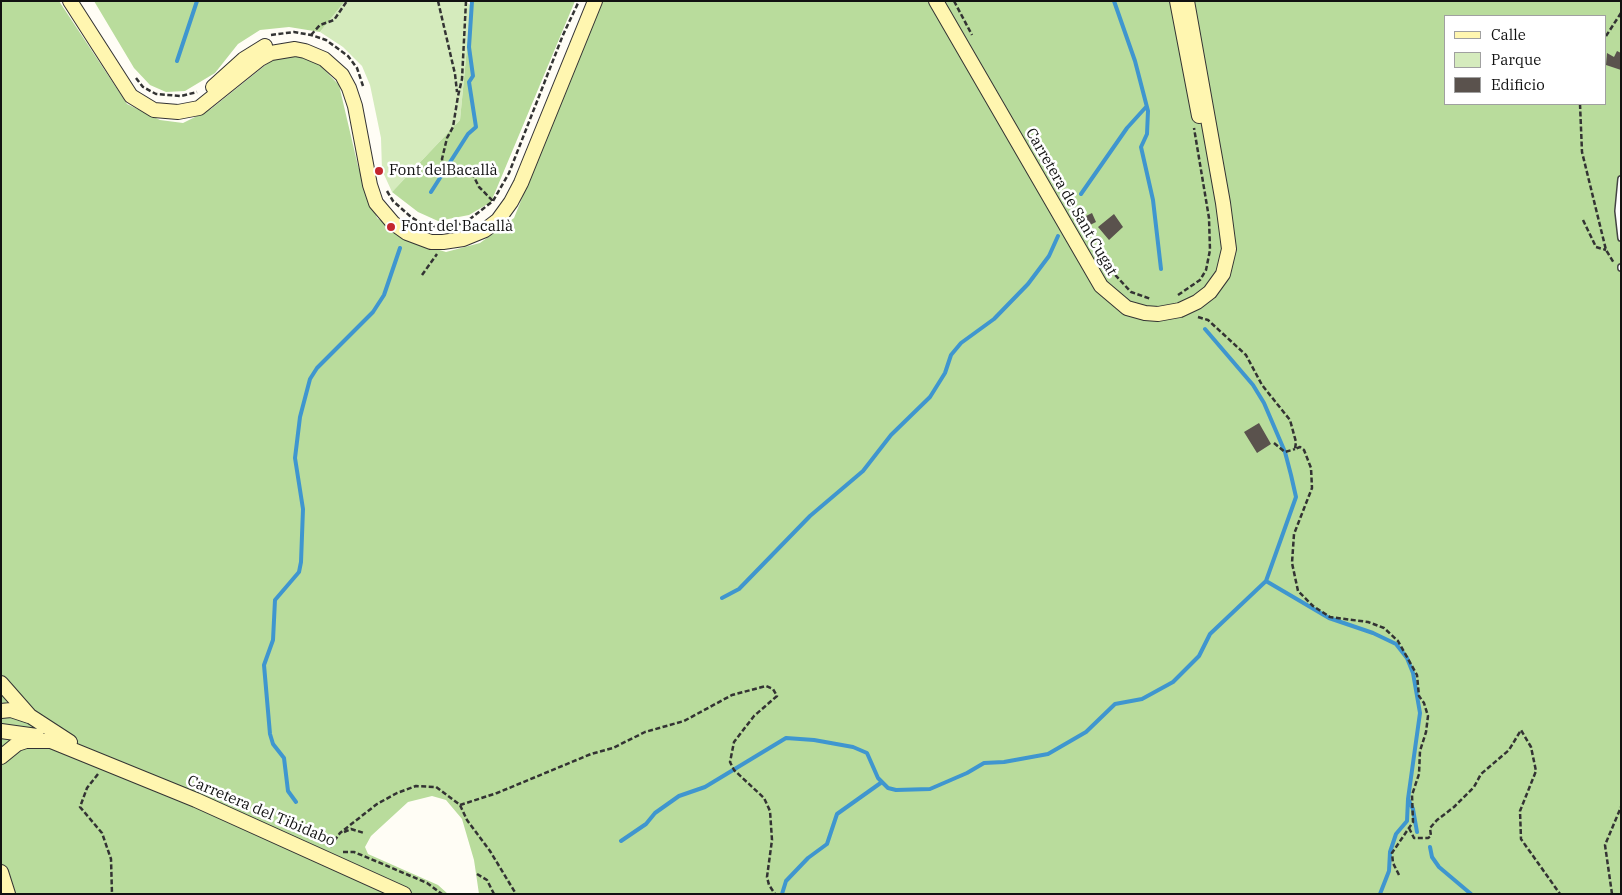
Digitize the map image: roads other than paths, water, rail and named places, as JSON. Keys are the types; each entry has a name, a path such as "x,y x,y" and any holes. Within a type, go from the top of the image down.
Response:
{"main road":[{"path":"70,1 131,96 144,106 154,110 178,112 199,108 260,58 271,52 283,50 305,51 324,59 342,75 349,88 355,106 370,185 376,203 393,223 407,233 431,242 463,239 485,230 498,220 511,202 521,183 595,1"},
{"path":"78,1 131,85 141,94 161,102 195,100 244,59 262,47 279,42 301,41 329,53 347,68 354,82 360,98 376,180 388,206 398,217 414,227 436,234 448,234 468,230 501,206 587,1"},
{"name":"Carretera de Sant Cugat","path":"936,1 1101,286 1120,303 1138,312 1158,314 1180,310 1204,297 1218,282 1227,262 1229,249 1187,1"},
{"name":"Carretera de Sant Cugat","path":"944,1 1097,265 1123,297 1131,302 1150,306 1172,304 1197,293 1212,276 1219,262 1222,248 1177,1"},
{"path":"1,683 30,716 100,764"},
{"path":"1,711 11,710 30,716"},
{"path":"1,731 32,734 52,741 100,764"},
{"path":"1,758 17,744 26,741 52,741"},
{"name":"Carretera del Tibidabo","path":"100,764 325,856 404,894"},
{"path":"1,872 8,894"}],"lane":[{"path":"1621,179 1618,211 1621,238"}],"waterway":[{"path":"177,61 197,1"},
{"path":"431,192 468,134 476,127 469,82 473,76 469,47 472,1"},
{"path":"1114,1 1135,61 1148,111 1147,134 1141,147 1153,200 1161,269"},
{"path":"1081,194 1127,128 1146,107"},
{"path":"722,598 739,589 810,516 863,471 891,435 930,397 945,373 951,355 961,343 994,319 1028,284 1049,256 1058,236"},
{"path":"296,802 288,791 284,758 273,744 270,734 264,665 273,640 275,600 299,572 301,562 303,509 295,458 300,417 310,379 317,368 373,312 384,295 400,248"},
{"path":"1205,329 1253,385 1264,403 1285,452 1291,475 1296,497 1266,581 1329,618 1373,633 1396,644 1407,658 1413,673 1420,713 1408,799 1407,821 1396,834 1390,852 1389,871 1380,894"},
{"path":"621,841 646,824 655,813 679,796 705,787 786,738 814,740 853,747 867,753 878,778 888,788 896,790 930,789 967,773 984,763 1004,762 1048,754 1086,732 1115,704 1142,699 1173,682 1199,656 1210,634 1266,581"},
{"path":"782,894 786,881 808,858 827,844 837,814 882,782"},
{"path":"1408,799 1413,809 1417,832"},
{"path":"1430,847 1432,857 1439,867 1471,894"}],"place":[{"name":"Font delBacallà","path":"379,171"},
{"name":"Font del Bacallà","path":"391,227"}]}
